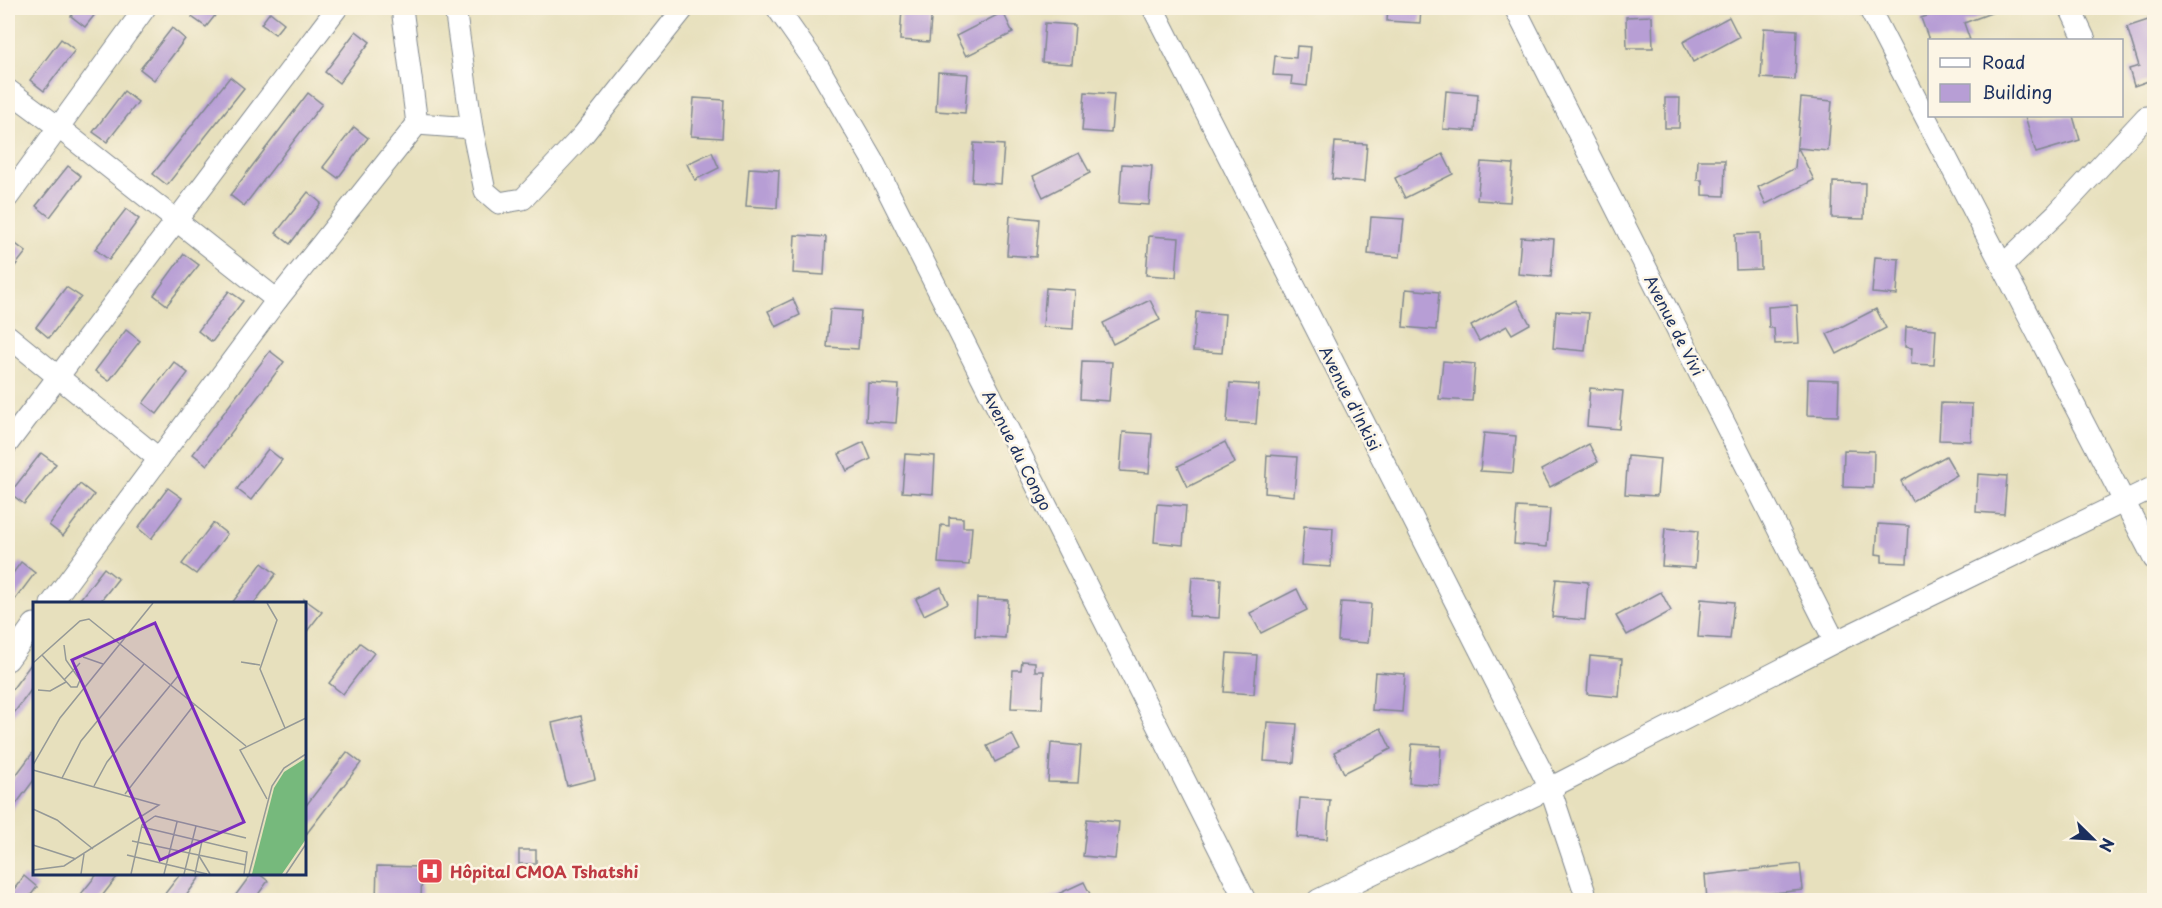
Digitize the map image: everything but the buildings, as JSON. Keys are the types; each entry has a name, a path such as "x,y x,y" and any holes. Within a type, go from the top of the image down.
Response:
{"street":[{"path":"8,197 145,8"},
{"path":"8,443 337,8"},
{"path":"52,602 277,300 417,124 402,8"},
{"path":"455,8 472,128 485,191 499,202 523,199 583,135 684,8"},
{"name":"Avenue du Congo","path":"777,8 819,68 872,159 1245,900"},
{"name":"Avenue d'Inkisi","path":"1153,8 1550,788 1586,896"},
{"name":"Avenue de Vivi","path":"1515,8 1835,642"},
{"path":"1869,8 2154,559"},
{"path":"2070,8 2085,39"},
{"path":"8,90 277,300"},
{"path":"2003,265 2057,213 2146,117"},
{"path":"417,124 472,128"},
{"path":"8,336 159,459"},
{"path":"1317,900 1550,788 1835,642 2154,487"},
{"path":"8,660 33,625"}],"place":[{"name":"Hôpital CMOA Tshatshi","path":"430,871"}]}
